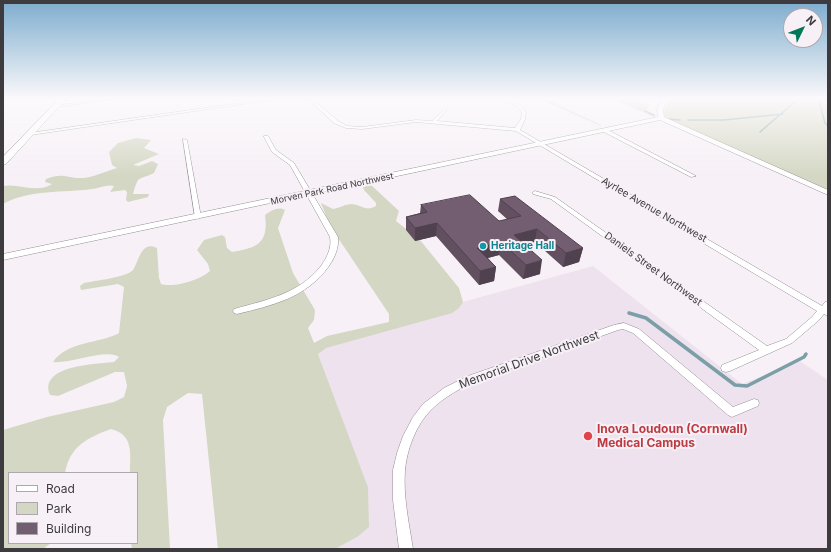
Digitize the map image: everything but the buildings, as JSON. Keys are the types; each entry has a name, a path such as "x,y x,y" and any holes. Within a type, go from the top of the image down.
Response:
{"main road":[{"path":"3,162 39,125"}],"street":[{"path":"30,134 94,125"},
{"path":"342,125 346,127 368,127 384,125"},
{"path":"463,125 518,130 520,125"},
{"name":"Morven Park Road Northwest","path":"3,257 198,218 629,125"},
{"path":"676,125 828,193"},
{"name":"Ayrlee Avenue Northwest","path":"518,130 826,309"},
{"path":"604,130 693,176"},
{"path":"237,311 270,303 300,290 319,276 333,252 335,241 292,164 274,151 266,137"},
{"path":"185,140 198,218"},
{"name":"Daniels Street Northwest","path":"535,193 553,198 767,351"},
{"path":"726,368 789,341 826,309"},
{"name":"Memorial Drive Northwest","path":"406,549 399,497 399,470 404,448 411,431 427,407 450,389 475,378 617,327 624,326 636,331 732,412 754,403"}],"shaded area":[{"name":"Inova Loudoun (Cornwall) Medical Campus","path":"593,266 742,384 800,361 828,380 828,549 335,549 357,537 368,487 314,343"}],"green space":[{"path":"680,125 828,125 828,192"},
{"path":"136,138 151,140 144,148 159,154 133,165 139,166 152,161 158,164 154,173 139,179 136,183 133,194 149,194 148,197 128,202 126,200 127,192 125,190 110,192 114,186 109,185 92,189 35,194 13,199 3,204 3,186 9,185 40,188 52,184 45,182 46,179 52,177 61,176 83,178 117,168 112,165 109,152 118,143"},
{"path":"371,185 399,211 396,221 420,240 459,288 463,302 459,308 452,313 326,348 318,354 368,487 369,527 357,537 335,549 218,549 202,394 188,393 167,407 163,420 170,549 132,549 131,544 138,544 138,472 130,472 130,452 127,440 124,436 111,429 94,436 81,444 71,456 65,472 8,472 8,544 50,544 43,549 3,549 3,430 47,417 114,402 124,397 127,386 124,372 115,372 58,396 50,395 49,385 53,377 60,372 83,365 114,362 119,357 106,354 69,361 53,362 59,355 75,346 111,337 119,333 124,287 118,284 81,290 80,286 84,283 117,277 130,272 133,270 144,249 152,246 157,248 159,278 161,284 173,285 194,280 210,271 208,264 197,250 204,240 222,235 225,237 227,248 232,252 248,249 259,243 263,238 266,225 265,215 275,210 282,209 285,210 278,228 293,273 315,310 314,320 308,328 314,343 327,336 389,322 389,314 330,226 321,203 333,209 352,204 373,208 376,206 376,203 363,187"}],"waterway":[{"path":"760,132 768,125"},
{"path":"629,313 646,318 735,385 747,386 804,357 806,354"}],"place":[{"name":"Heritage Hall","path":"483,246"},
{"name":"Inova Loudoun (Cornwall) Medical Campus","path":"588,436"}]}
